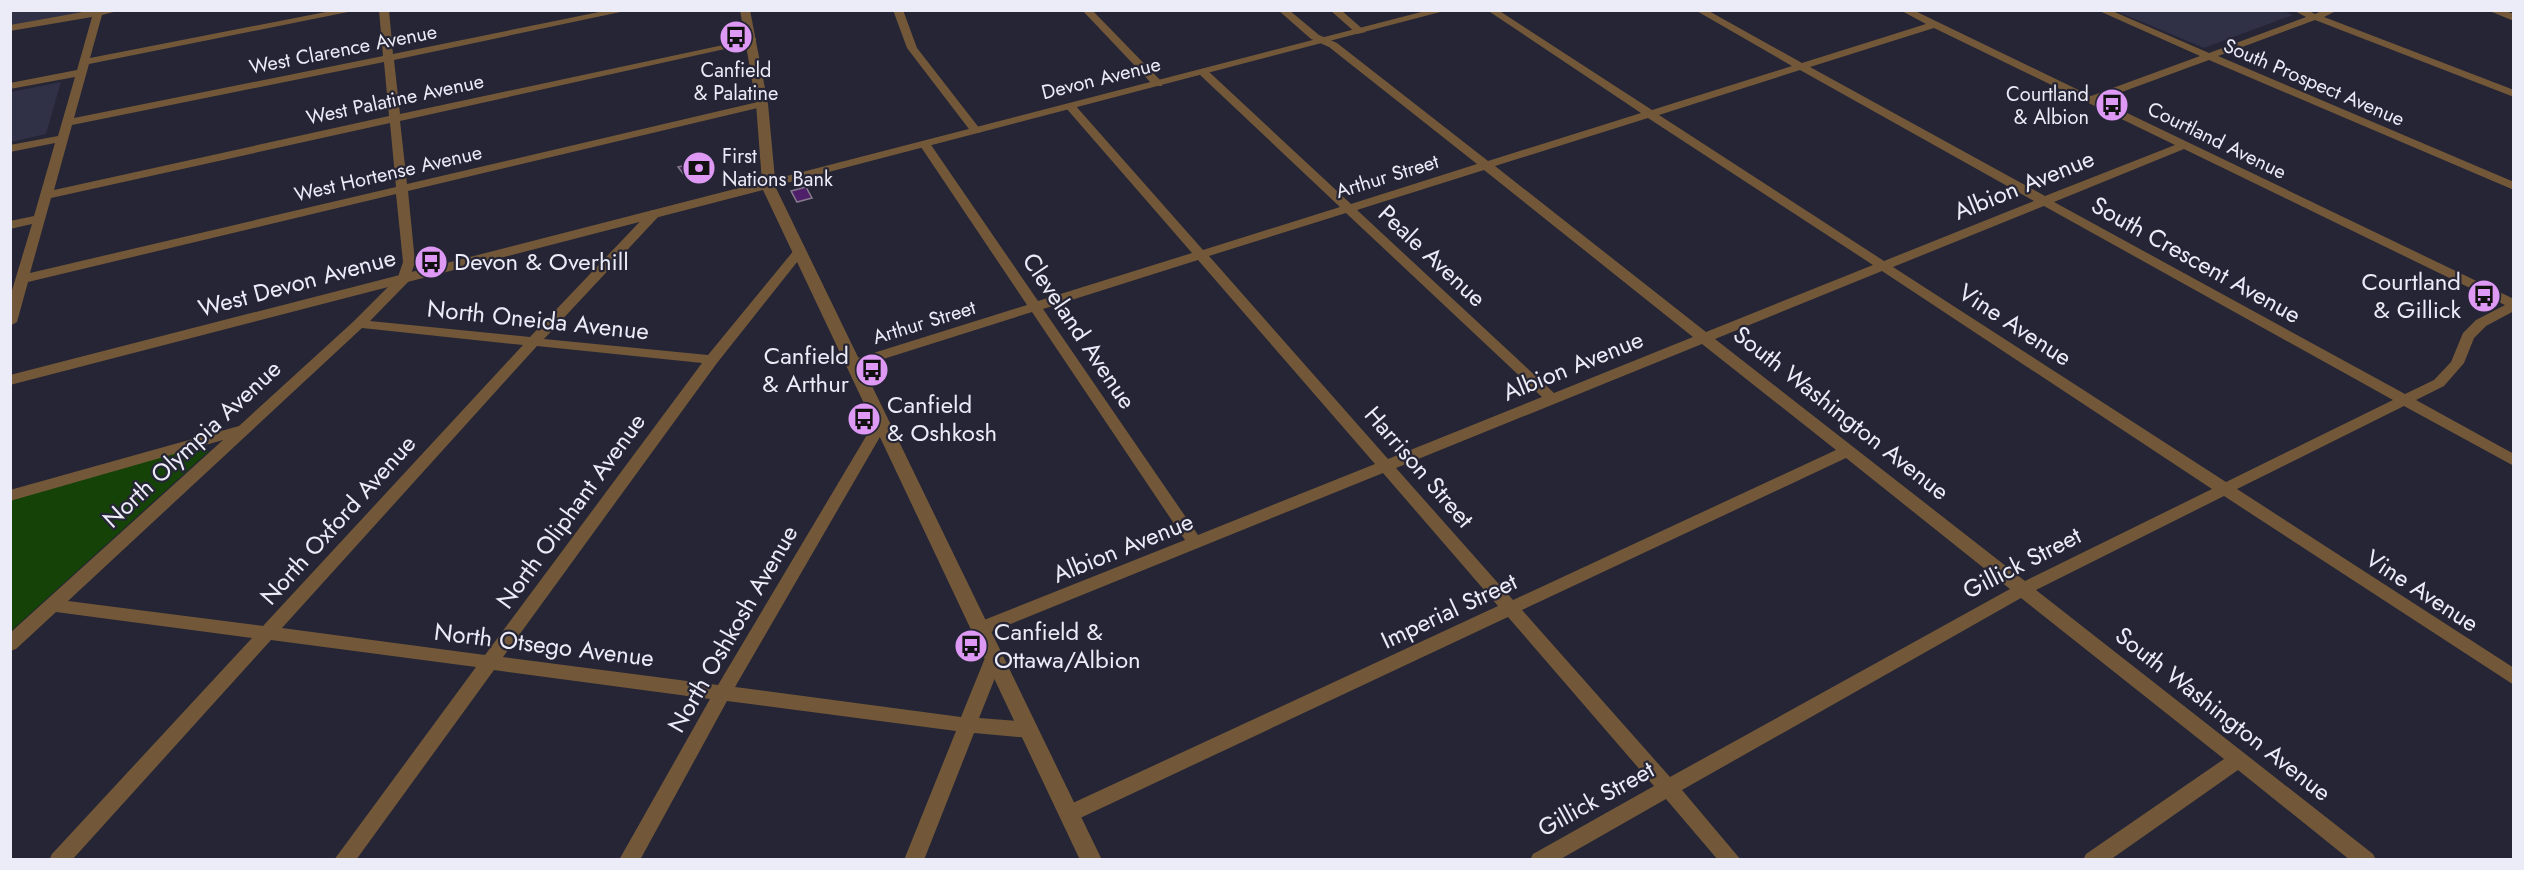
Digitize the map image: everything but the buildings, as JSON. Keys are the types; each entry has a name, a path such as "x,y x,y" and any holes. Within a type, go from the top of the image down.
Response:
{"street":[{"path":"10,28 117,10"},
{"path":"10,86 83,67 354,10"},
{"path":"384,10 409,262 404,278"},
{"name":"West Clarence Avenue","path":"67,123 626,10"},
{"path":"745,10 762,104 769,189 1090,860"},
{"path":"898,10 912,48 976,131"},
{"path":"1086,10 1158,84"},
{"name":"South Washington Avenue","path":"1282,10 1323,41 1333,45 2366,860"},
{"path":"1334,10 1361,32"},
{"name":"Devon Avenue","path":"769,184 1443,10"},
{"name":"Vine Avenue","path":"1491,10 2514,678"},
{"name":"South Crescent Avenue","path":"1700,10 2514,461"},
{"name":"Courtland Avenue","path":"1904,10 2514,304"},
{"name":"South Prospect Avenue","path":"2101,10 2514,187"},
{"path":"2297,10 2514,94"},
{"path":"2090,100 2334,10"},
{"path":"2492,10 2514,18"},
{"path":"11,317 99,12"},
{"name":"Arthur Street","path":"853,364 1933,25"},
{"name":"West Palatine Avenue","path":"46,195 752,40"},
{"name":"Peale Avenue","path":"1203,72 1552,399"},
{"name":"West Hortense Avenue","path":"22,279 762,104"},
{"name":"Harrison Street","path":"1070,106 1731,860"},
{"path":"10,148 63,138"},
{"name":"Cleveland Avenue","path":"925,144 1195,543"},
{"name":"Albion Avenue","path":"980,629 2184,145"},
{"name":"West Devon Avenue","path":"10,380 769,184"},
{"name":"North Oxford Avenue","path":"59,860 533,342 654,214"},
{"path":"10,225 40,218"},
{"name":"North Oliphant Avenue","path":"344,860 712,360 799,252"},
{"name":"North Olympia Avenue","path":"10,644 359,324 404,278"},
{"name":"Gillick Street","path":"1540,860 2023,589 2404,401 2448,375 2457,363 2468,336 2481,323 2514,304"},
{"name":"North Oneida Avenue","path":"359,324 712,360"},
{"name":"North Oshkosh Avenue","path":"629,860 723,692 881,423"},
{"path":"10,496 244,429"},
{"name":"Imperial Street","path":"1069,814 1848,451"},
{"name":"North Otsego Avenue","path":"53,604 968,725 1029,730"},
{"path":"914,860 994,658"},
{"path":"2093,860 2239,759"}],"shaded area":[{"path":"2281,10 2293,15 2204,48 2116,11"},
{"path":"11,11 83,11 11,25"},
{"path":"61,82 46,134 11,142 11,92"}],"green space":[{"path":"200,446 209,451 11,631 11,500"}],"place":[{"name":"Canfield & Palatine","path":"736,37"},
{"name":"Courtland & Albion","path":"2112,105"},
{"name":"First Nations Bank","path":"699,168"},
{"name":"Devon & Overhill","path":"431,262"},
{"name":"Courtland & Gillick","path":"2484,296"},
{"name":"Canfield & Arthur","path":"872,370"},
{"name":"Canfield & Oshkosh","path":"864,419"},
{"name":"Canfield & Ottawa/Albion","path":"971,646"}]}
